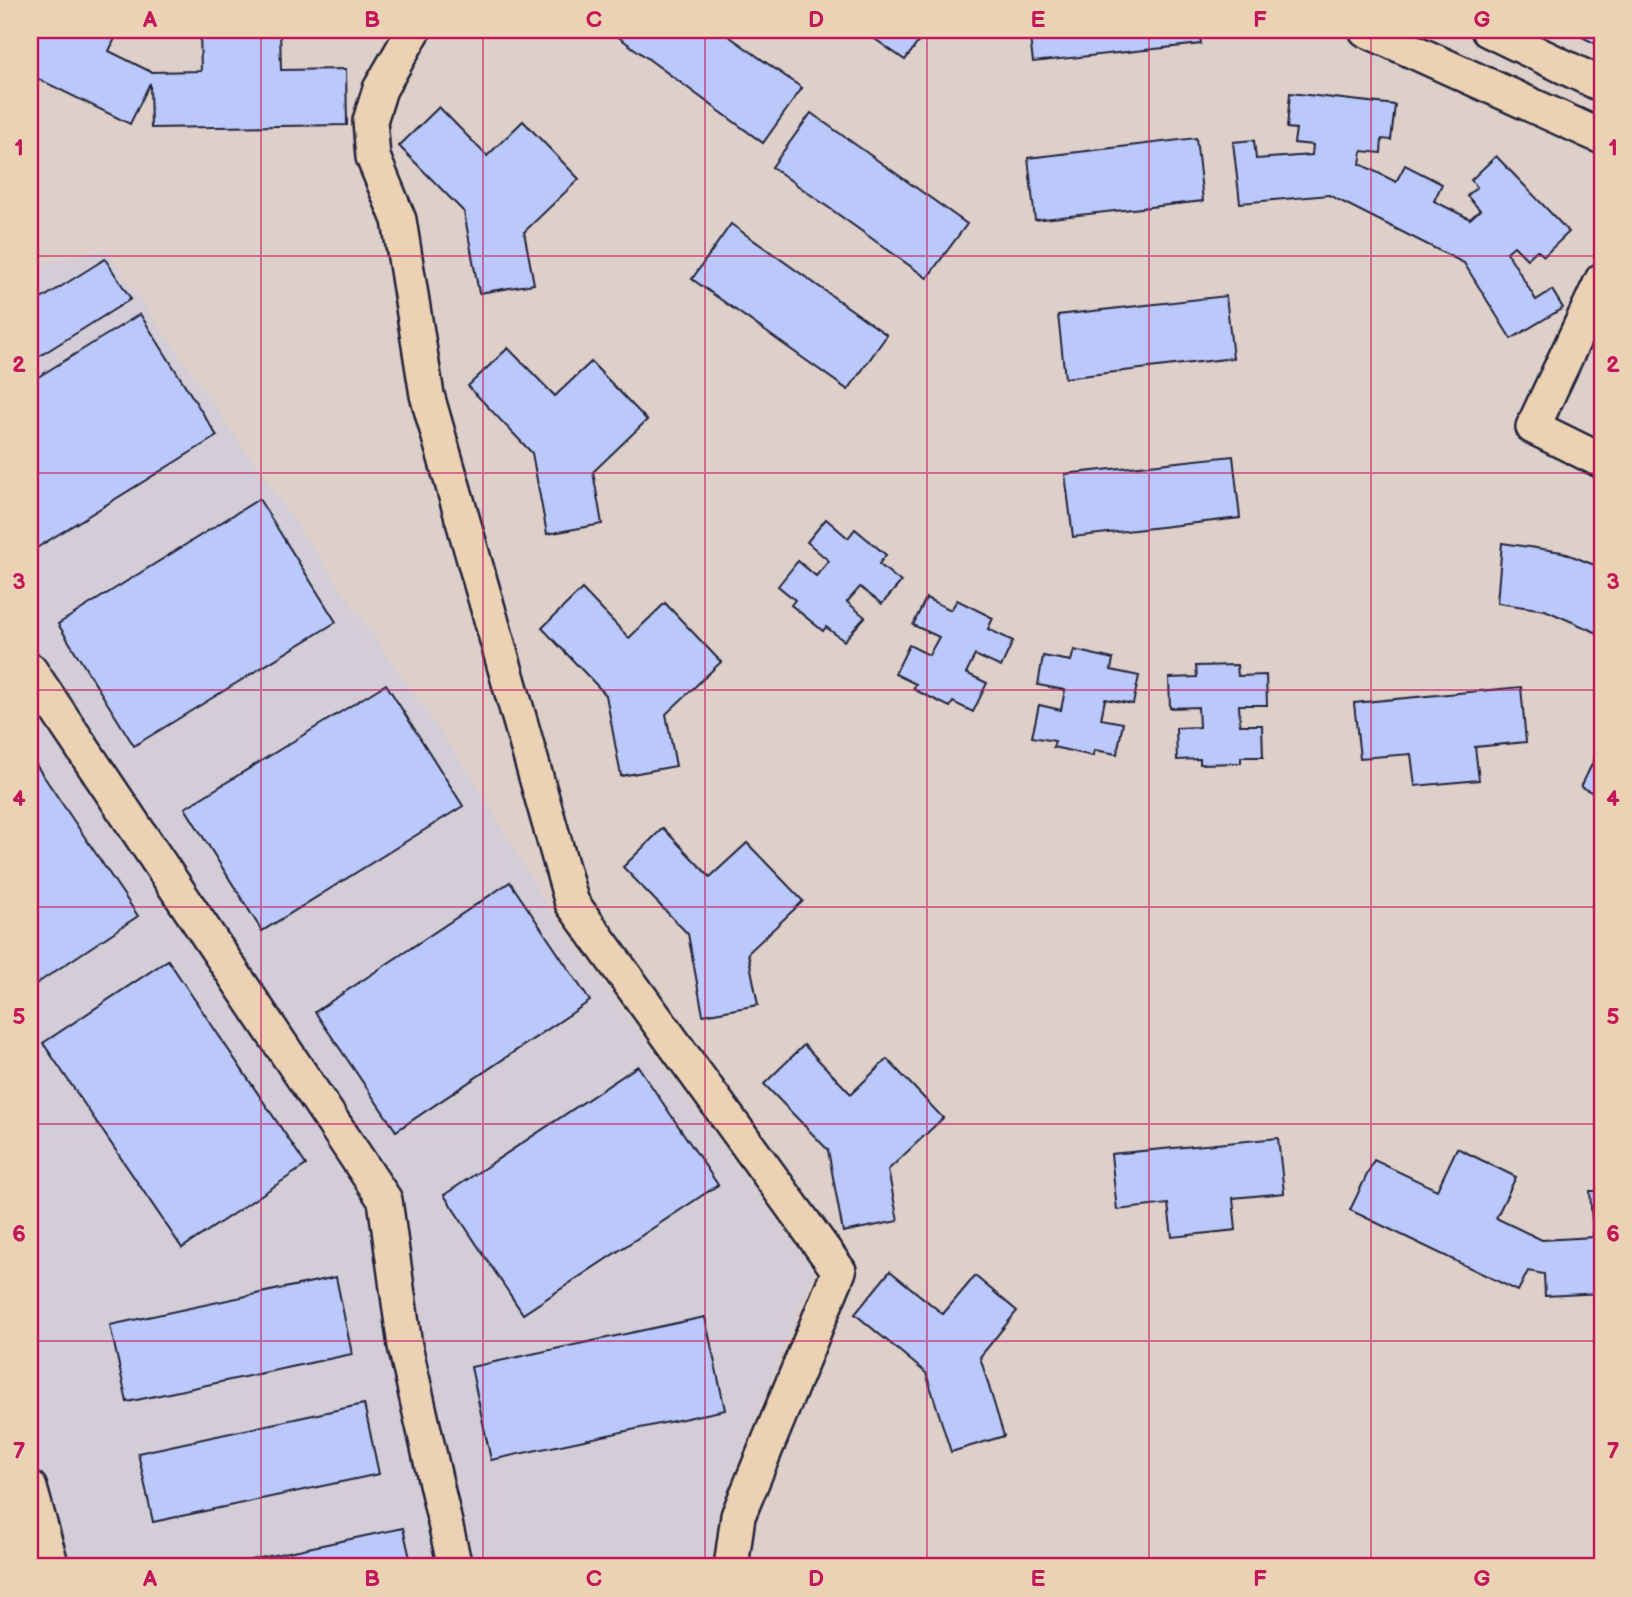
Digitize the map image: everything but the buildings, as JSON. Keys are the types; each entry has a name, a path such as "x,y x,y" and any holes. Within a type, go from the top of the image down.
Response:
{"street":[{"path":"414,30 380,89 370,121 373,157 400,220 427,395 572,903 839,1271 737,1516 731,1567"},
{"path":"1366,30 1602,136"},
{"path":"1488,30 1602,85"},
{"path":"1602,280 1533,427 1602,460"},
{"path":"30,670 385,1200 405,1346 455,1567"},
{"path":"30,1488 52,1567"}],"shaded area":[{"path":"106,250 474,781 551,912 814,1271 718,1514 711,1567 50,1567 30,1505 30,266"}]}
